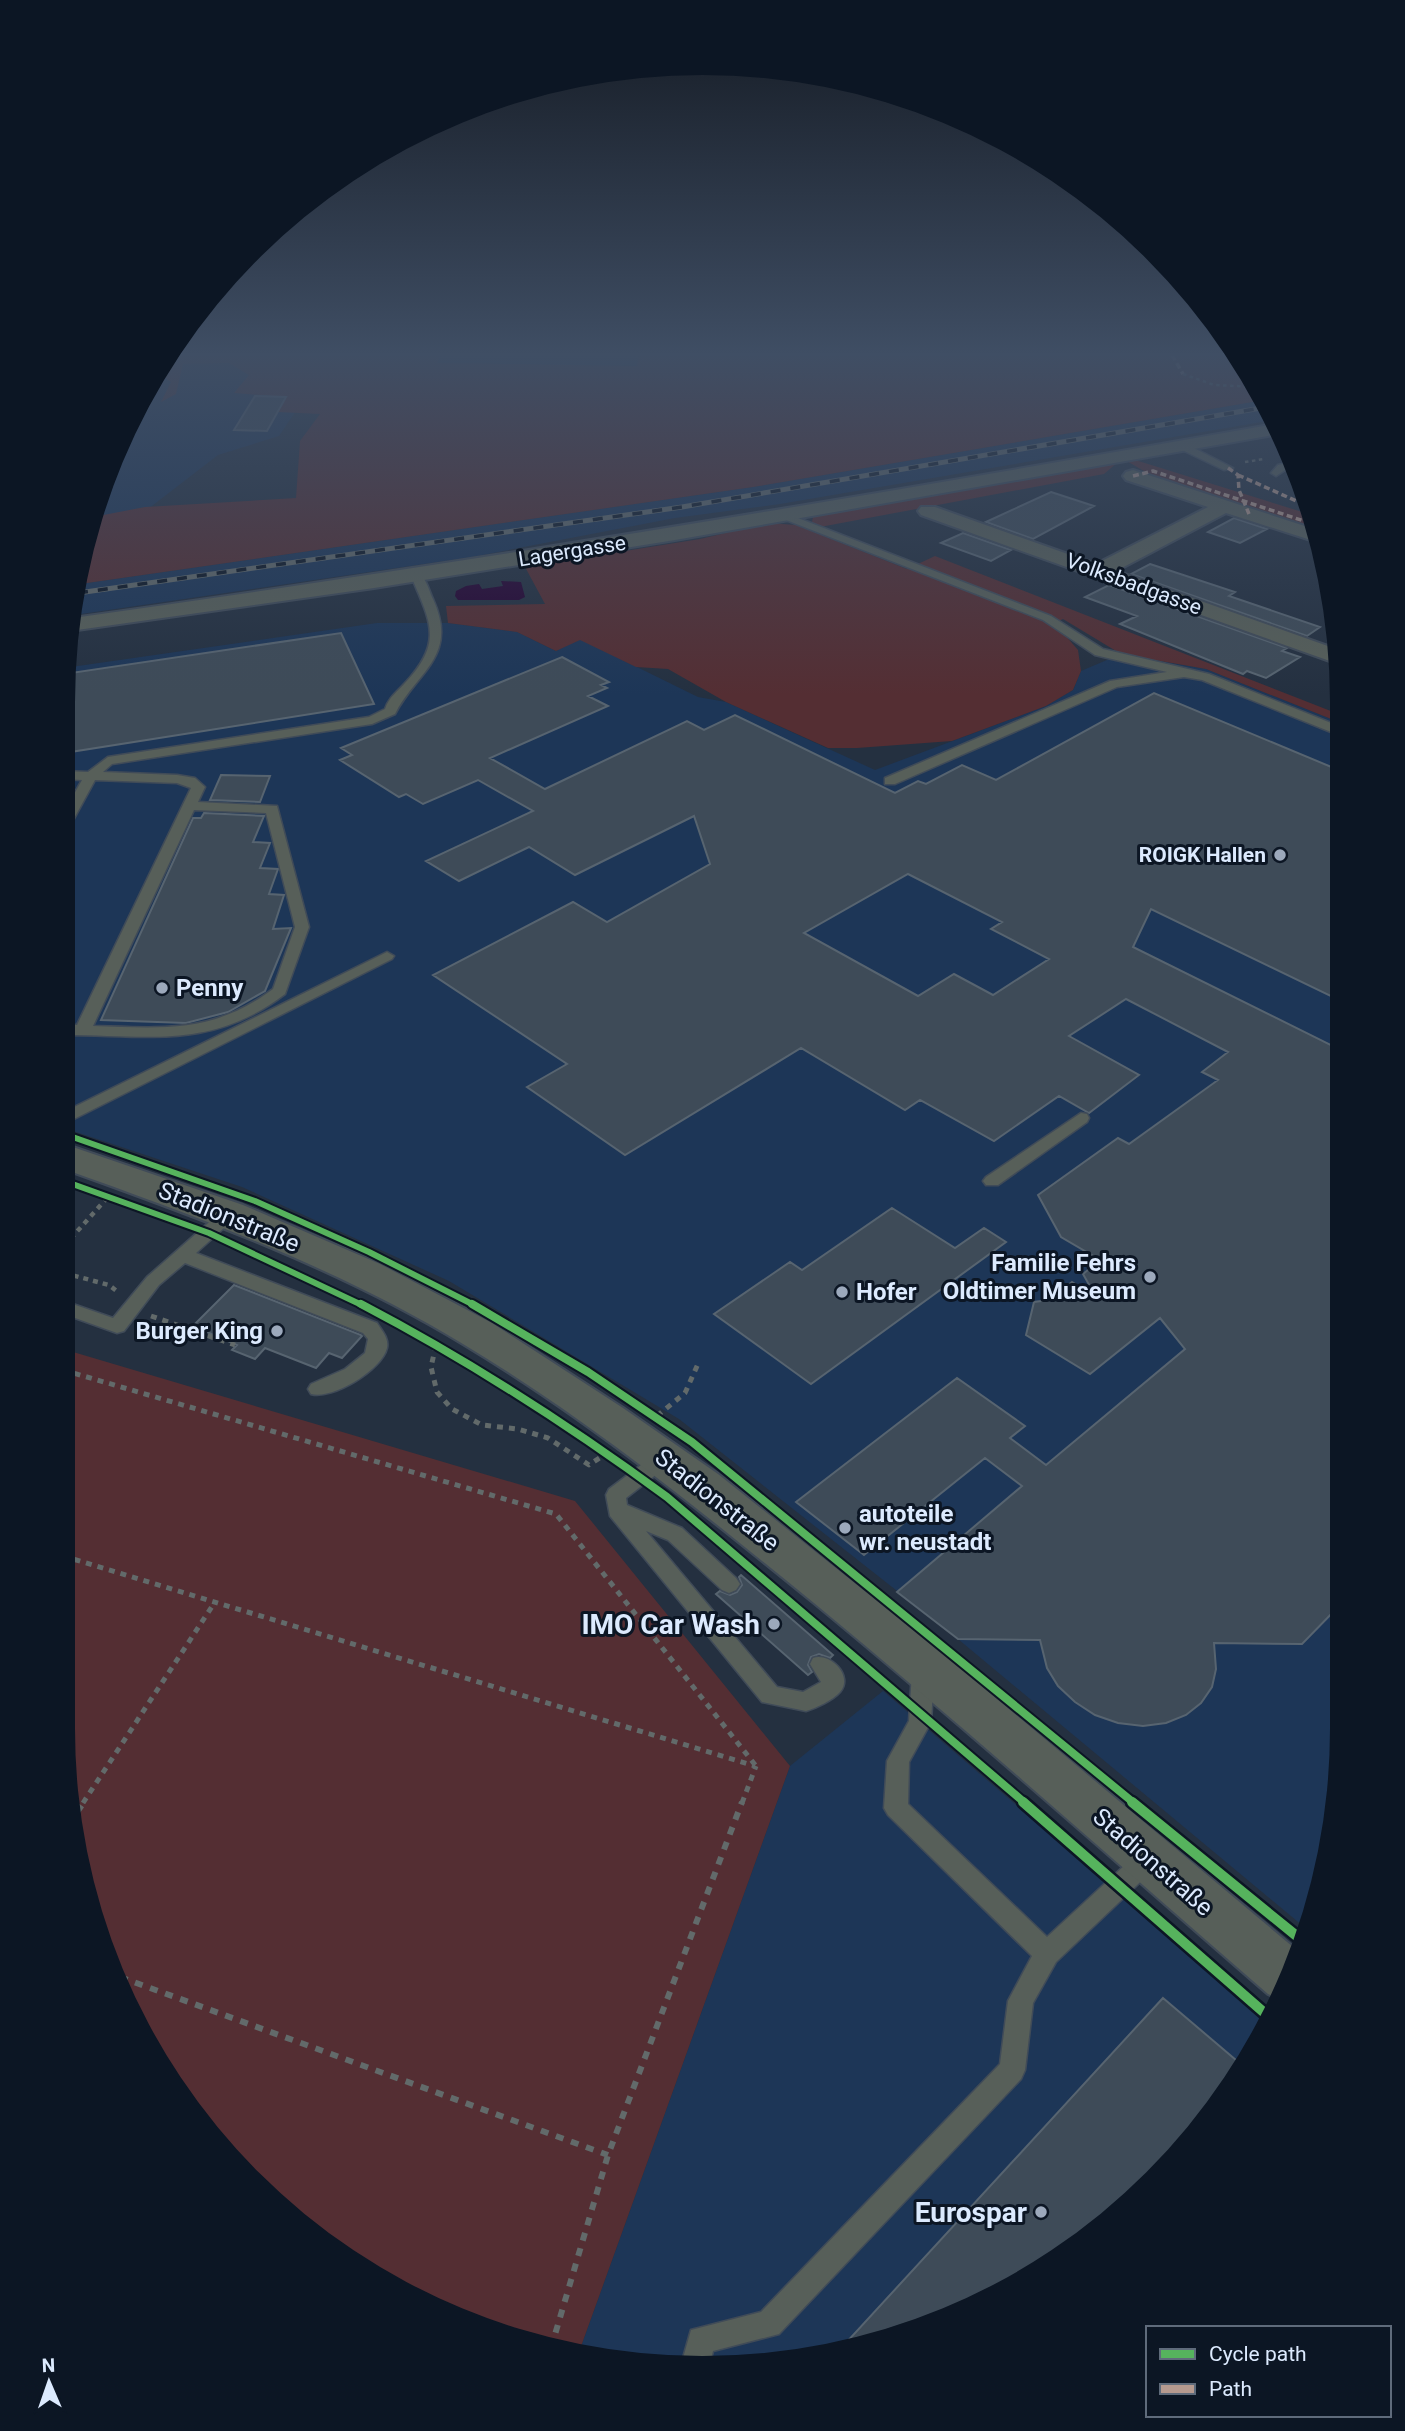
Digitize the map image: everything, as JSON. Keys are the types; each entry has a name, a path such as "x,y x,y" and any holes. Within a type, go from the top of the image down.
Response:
{"street":[{"name":"Lagergasse","path":"81,624 416,576 785,516 1055,468"},
{"path":"1133,476 1306,533"},
{"path":"1099,571 1225,506"},
{"name":"Volksbadgasse","path":"929,511 1327,653"},
{"name":"Stadionstraße","path":"75,1160 229,1213 366,1274 660,1437 702,1486 923,1665 1281,1971"}],"lane":[{"path":"1276,473 1281,468"},
{"path":"785,516 1047,618 1100,652 1205,677 1330,728"},
{"path":"75,804 91,776 108,761 372,720 391,711 394,700 406,691 431,657 437,624 416,576"},
{"path":"890,781 1114,684 1184,673"},
{"path":"75,775 190,781 198,787 83,1030"},
{"path":"75,1030 175,1033 205,1028 237,1016 280,991 302,928 272,809 189,806"},
{"path":"75,1113 387,956"},
{"path":"992,1181 1081,1118"},
{"path":"75,1311 117,1326 153,1281 229,1213"},
{"path":"183,1255 370,1328 377,1334 379,1342 373,1356 354,1373 318,1389"},
{"path":"660,1437 616,1495 617,1510 770,1695 806,1702 832,1686 831,1674 821,1664"},
{"path":"617,1510 675,1534 729,1584"},
{"path":"923,1665 920,1722 898,1761 896,1808 1047,1954"},
{"path":"697,2356 701,2340 769,2324 1012,2070 1021,2001 1047,1954 1149,1858"}],"path":[{"path":"75,1234 109,1197"},
{"path":"446,1350 436,1344 431,1367 437,1392 452,1409 482,1425 518,1429 548,1438 589,1465 608,1452 598,1446"},
{"path":"660,1437 685,1394 698,1364"},
{"path":"75,1373 556,1514 756,1766"},
{"path":"75,1560 756,1766"},
{"path":"81,1806 215,1602"},
{"path":"554,2338 608,2155 756,1766"},
{"path":"128,1980 608,2155"}],"shaded area":[{"path":"121,468 201,468 135,519 102,524"},
{"path":"298,468 862,468 753,487 87,583 105,515 145,507 296,498"},
{"path":"862,468 989,468 780,504 675,518 472,557 82,614 87,583 753,487"},
{"path":"1086,468 1111,468 1104,474 820,527 812,522 813,517"},
{"path":"1139,468 1162,468 1299,511 1304,529 1161,481"},
{"path":"768,523 796,525 907,569 935,556 1330,711 1330,719 1206,669 1121,654 1063,619 1050,625 1065,635 1078,650 1081,671 1073,690 1046,706 952,741 828,748 726,702 668,669 636,667 580,640 556,651 517,632 448,623 446,606 545,604 525,567 700,539"},
{"path":"501,581 521,582 525,597 519,600 458,600 455,596 456,591 466,586 479,584 482,589 503,586"},
{"path":"377,623 448,623 517,632 556,651 580,639 698,697 726,702 875,770 1046,706 1073,690 1081,671 1121,654 1206,669 1330,719 1330,1728 1318,1851 1298,1922 958,1639 679,1419 449,1281 242,1187 75,1132 77,666"},
{"path":"75,1353 575,1501 790,1766 582,2344 540,2334 462,2308 389,2272 354,2250 289,2200 231,2142 181,2077 159,2042 123,1969 109,1930 87,1851 77,1770"},
{"path":"883,1691 1261,2014 1224,2077 1174,2142 1146,2172 1116,2200 1051,2250 980,2291 943,2308 865,2334 784,2350 702,2356 582,2344 790,1766"}],"building":[{"path":"1051,492 1094,506 1033,539 986,522"},
{"path":"1234,518 1267,529 1240,543 1208,532"},
{"path":"963,533 1011,550 991,561 941,543"},
{"path":"1150,564 1235,592 1229,596 1320,627 1307,636 1131,574"},
{"path":"1109,585 1287,648 1282,651 1300,657 1266,678 1247,671 1243,674 1120,624 1137,616 1085,597"},
{"path":"341,633 374,704 75,751 76,672"},
{"path":"562,657 609,682 601,685 607,688 588,696 608,706 490,758 545,789 687,721 704,730 735,715 895,793 918,781 926,784 962,765 996,780 1154,693 1330,766 1330,996 1151,909 1133,947 1330,1045 1330,1615 1302,1644 1214,1643 1216,1669 1212,1687 1201,1703 1186,1715 1166,1723 1143,1726 1118,1723 1095,1715 1075,1702 1058,1686 1047,1668 1040,1640 958,1639 897,1592 1022,1486 985,1458 864,1555 796,1502 957,1378 1025,1426 1010,1438 1046,1465 1185,1349 1160,1318 1090,1374 1026,1335 1034,1302 1049,1300 1072,1282 1096,1297 1083,1274 1100,1260 1061,1237 1038,1195 1118,1138 1129,1144 1218,1080 1202,1072 1228,1052 1126,999 1069,1036 1139,1075 1089,1113 1059,1096 994,1141 920,1100 905,1110 801,1048 625,1155 527,1087 567,1064 433,975 573,902 607,922 710,864 694,816 575,875 529,847 459,881 426,861 533,811 478,780 423,804 406,794 399,797 340,760 352,755 341,748","holes":["908,874 1002,922 991,929 1049,959 993,995 954,974 918,996 804,933"]},
{"path":"221,775 270,776 260,802 210,800"},
{"path":"204,813 264,816 253,842 270,843 260,868 278,869 269,894 284,895 273,929 291,928 265,991 228,1012 186,1023 101,1020 193,818 201,818"},
{"name":"Hofer","path":"892,1208 955,1248 984,1228 1006,1242 811,1384 714,1314 790,1262 802,1270"},
{"name":"Burger King","path":"234,1285 362,1336 342,1358 329,1353 316,1368 265,1348 255,1359 232,1350 237,1345 193,1326"},
{"name":"IMO Car Wash","path":"741,1575 833,1655 830,1658 819,1654 811,1657 808,1665 812,1672 808,1675 716,1594 720,1591 730,1595 737,1592 742,1585 739,1577"},
{"path":"1163,1998 1235,2059 1200,2110 1146,2172 1116,2200 1051,2250 1016,2272 943,2308 851,2338"}],"railway":[{"path":"85,592 682,507 908,468"}],"marked path":[{"path":"1229,468 1238,475 1239,490 1249,514"},
{"path":"1133,476 1153,471 1302,520"},
{"path":"1238,475 1296,501"}],"cycle path":[{"path":"75,1138 232,1192 369,1252 481,1309 641,1406 692,1442 1294,1934"},
{"path":"75,1185 191,1226 330,1288 503,1385 614,1458 667,1497 1120,1885 1262,2011"}],"place":[{"name":"ROIGK Hallen","path":"1280,855"},
{"name":"Penny","path":"162,988"},
{"name":"Familie Fehrs Oldtimer Museum","path":"1150,1277"},
{"name":"Hofer","path":"842,1292"},
{"name":"Burger King","path":"277,1331"},
{"name":"autoteile wr. neustadt","path":"845,1528"},
{"name":"IMO Car Wash","path":"774,1624"},
{"name":"Eurospar","path":"1041,2212"}]}
